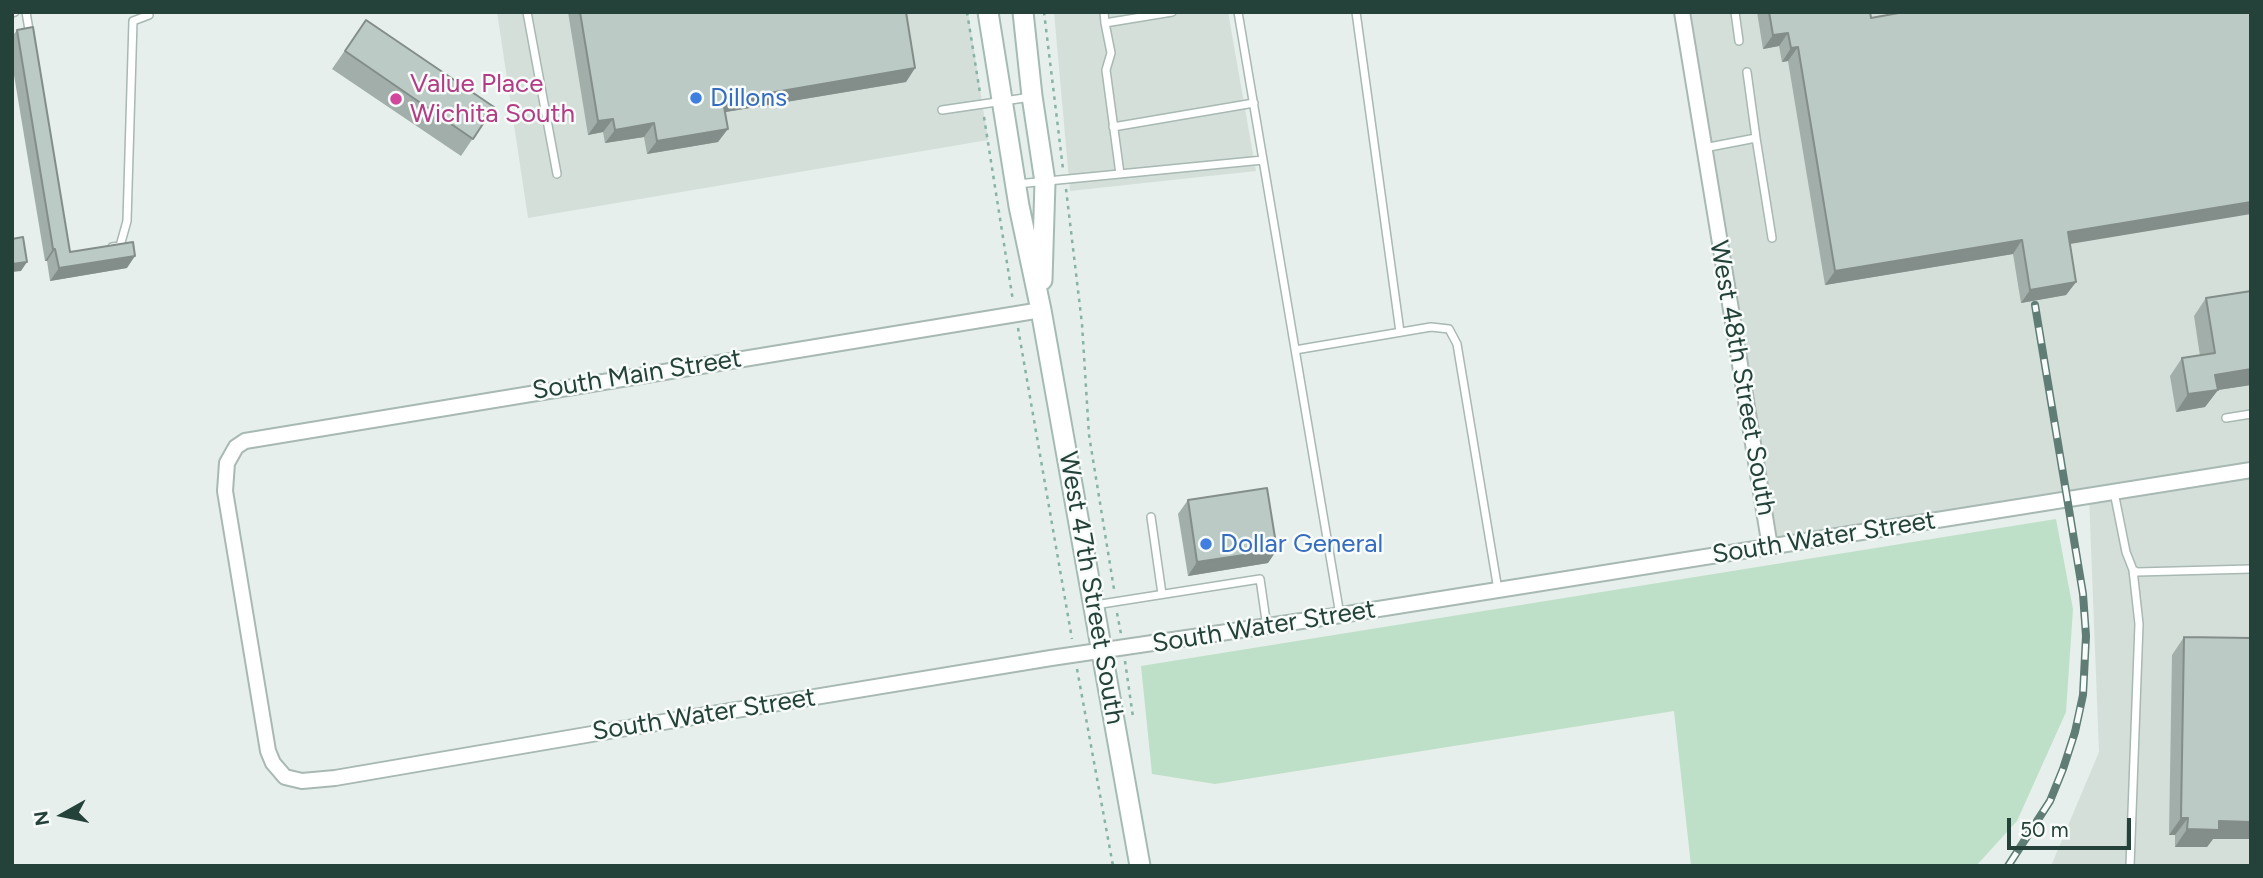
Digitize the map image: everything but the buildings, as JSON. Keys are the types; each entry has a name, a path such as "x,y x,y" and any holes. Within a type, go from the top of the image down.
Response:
{"street":[{"path":"988,12 991,103 1015,185 1041,310"},
{"path":"1023,12 1032,96 1055,181 1041,310"},
{"name":"West 48th Street South","path":"1682,12 1770,547"},
{"name":"South Main Street","path":"279,772 268,751 226,491 227,463 236,447 254,437 1041,310"},
{"name":"West 47th Street South","path":"1041,310 1140,866"},
{"name":"South Water Street","path":"279,772 285,777 302,781 335,778 1075,655 1340,616 2251,470"}],"lane":[{"path":"26,12 31,39"},
{"path":"527,12 557,174"},
{"path":"1104,12 1111,53 1106,70 1120,174"},
{"path":"1105,23 1172,12"},
{"path":"1238,12 1340,616"},
{"path":"1356,12 1400,332"},
{"path":"1735,12 1739,41"},
{"path":"107,248 120,246 127,221 133,21 149,15"},
{"path":"1747,72 1772,238"},
{"path":"942,110 1032,96"},
{"path":"1113,127 1254,103"},
{"path":"1704,148 1756,138"},
{"path":"1015,185 1263,160"},
{"path":"1295,350 1432,327 1449,329 1457,344 1498,590"},
{"path":"2226,418 2251,414"},
{"path":"2114,491 2126,552 2133,569 2139,624 2130,866"},
{"path":"1151,517 1162,594"},
{"path":"2133,569 2137,572 2251,569"},
{"path":"1094,605 1260,579 1266,627"}],"path":[{"path":"967,12 991,103 1015,314 1113,866"},
{"path":"1044,12 1055,181 1082,324 1089,435 1133,717"}],"shaded area":[{"path":"497,12 968,12 988,140 528,218"},
{"path":"1054,12 1228,12 1256,171 1070,191"},
{"path":"1683,12 2251,12 2251,866 2051,866 2099,752 2089,496 1770,547"}],"green space":[{"path":"2056,519 2073,609 2066,712 2017,821 1976,866 1691,866 1674,711 1215,784 1152,774 1141,666"}],"railway":[{"path":"2008,866 2050,801 2063,769 2083,695 2086,636 2083,594 2035,305"}],"place":[{"name":"Dillons","path":"696,98"},
{"name":"Value Place Wichita South","path":"396,99"},
{"name":"Dollar General","path":"1206,544"}]}
